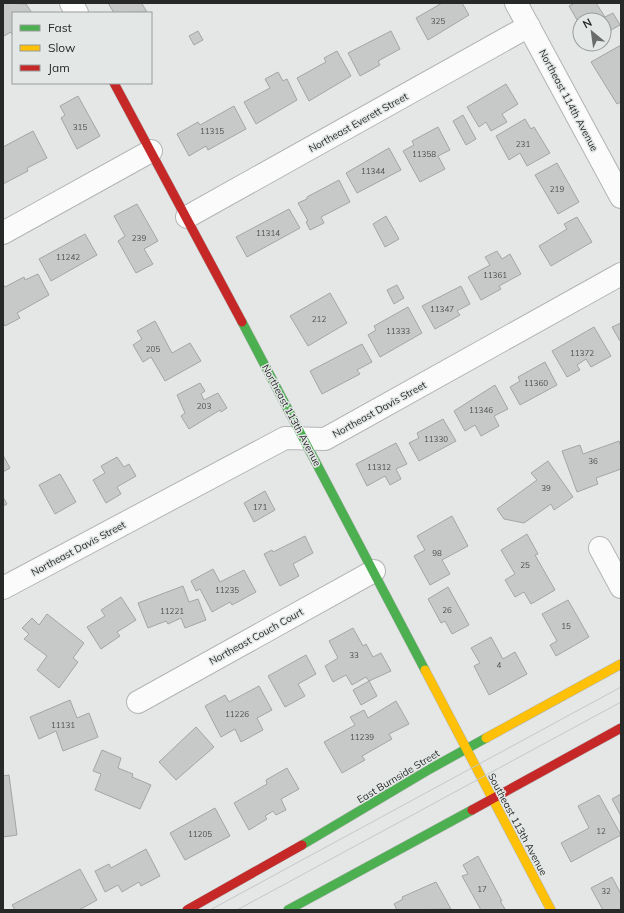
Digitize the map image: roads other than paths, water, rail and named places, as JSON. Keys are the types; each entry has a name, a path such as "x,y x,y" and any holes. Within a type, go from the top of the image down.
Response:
{"street":[{"path":"71,3 76,12"},
{"name":"Northeast 114th Avenue","path":"516,3 621,197"},
{"name":"Northeast Everett Street","path":"187,217 529,26"},
{"name":"Northeast 113th Avenue","path":"115,84 305,439 466,749"},
{"path":"3,233 151,151"},
{"name":"Northeast Davis Street","path":"3,588 286,438 325,439 621,274"},
{"path":"600,548 621,587"},
{"name":"Northeast Couch Court","path":"138,702 374,571"},
{"name":"East Burnside Street","path":"187,910 466,749 621,664"},
{"path":"288,910 621,728"},
{"name":"Southeast 113th Avenue","path":"466,749 550,910"}],"tram line":[{"path":"210,910 621,687"},
{"path":"237,910 621,702"}]}
